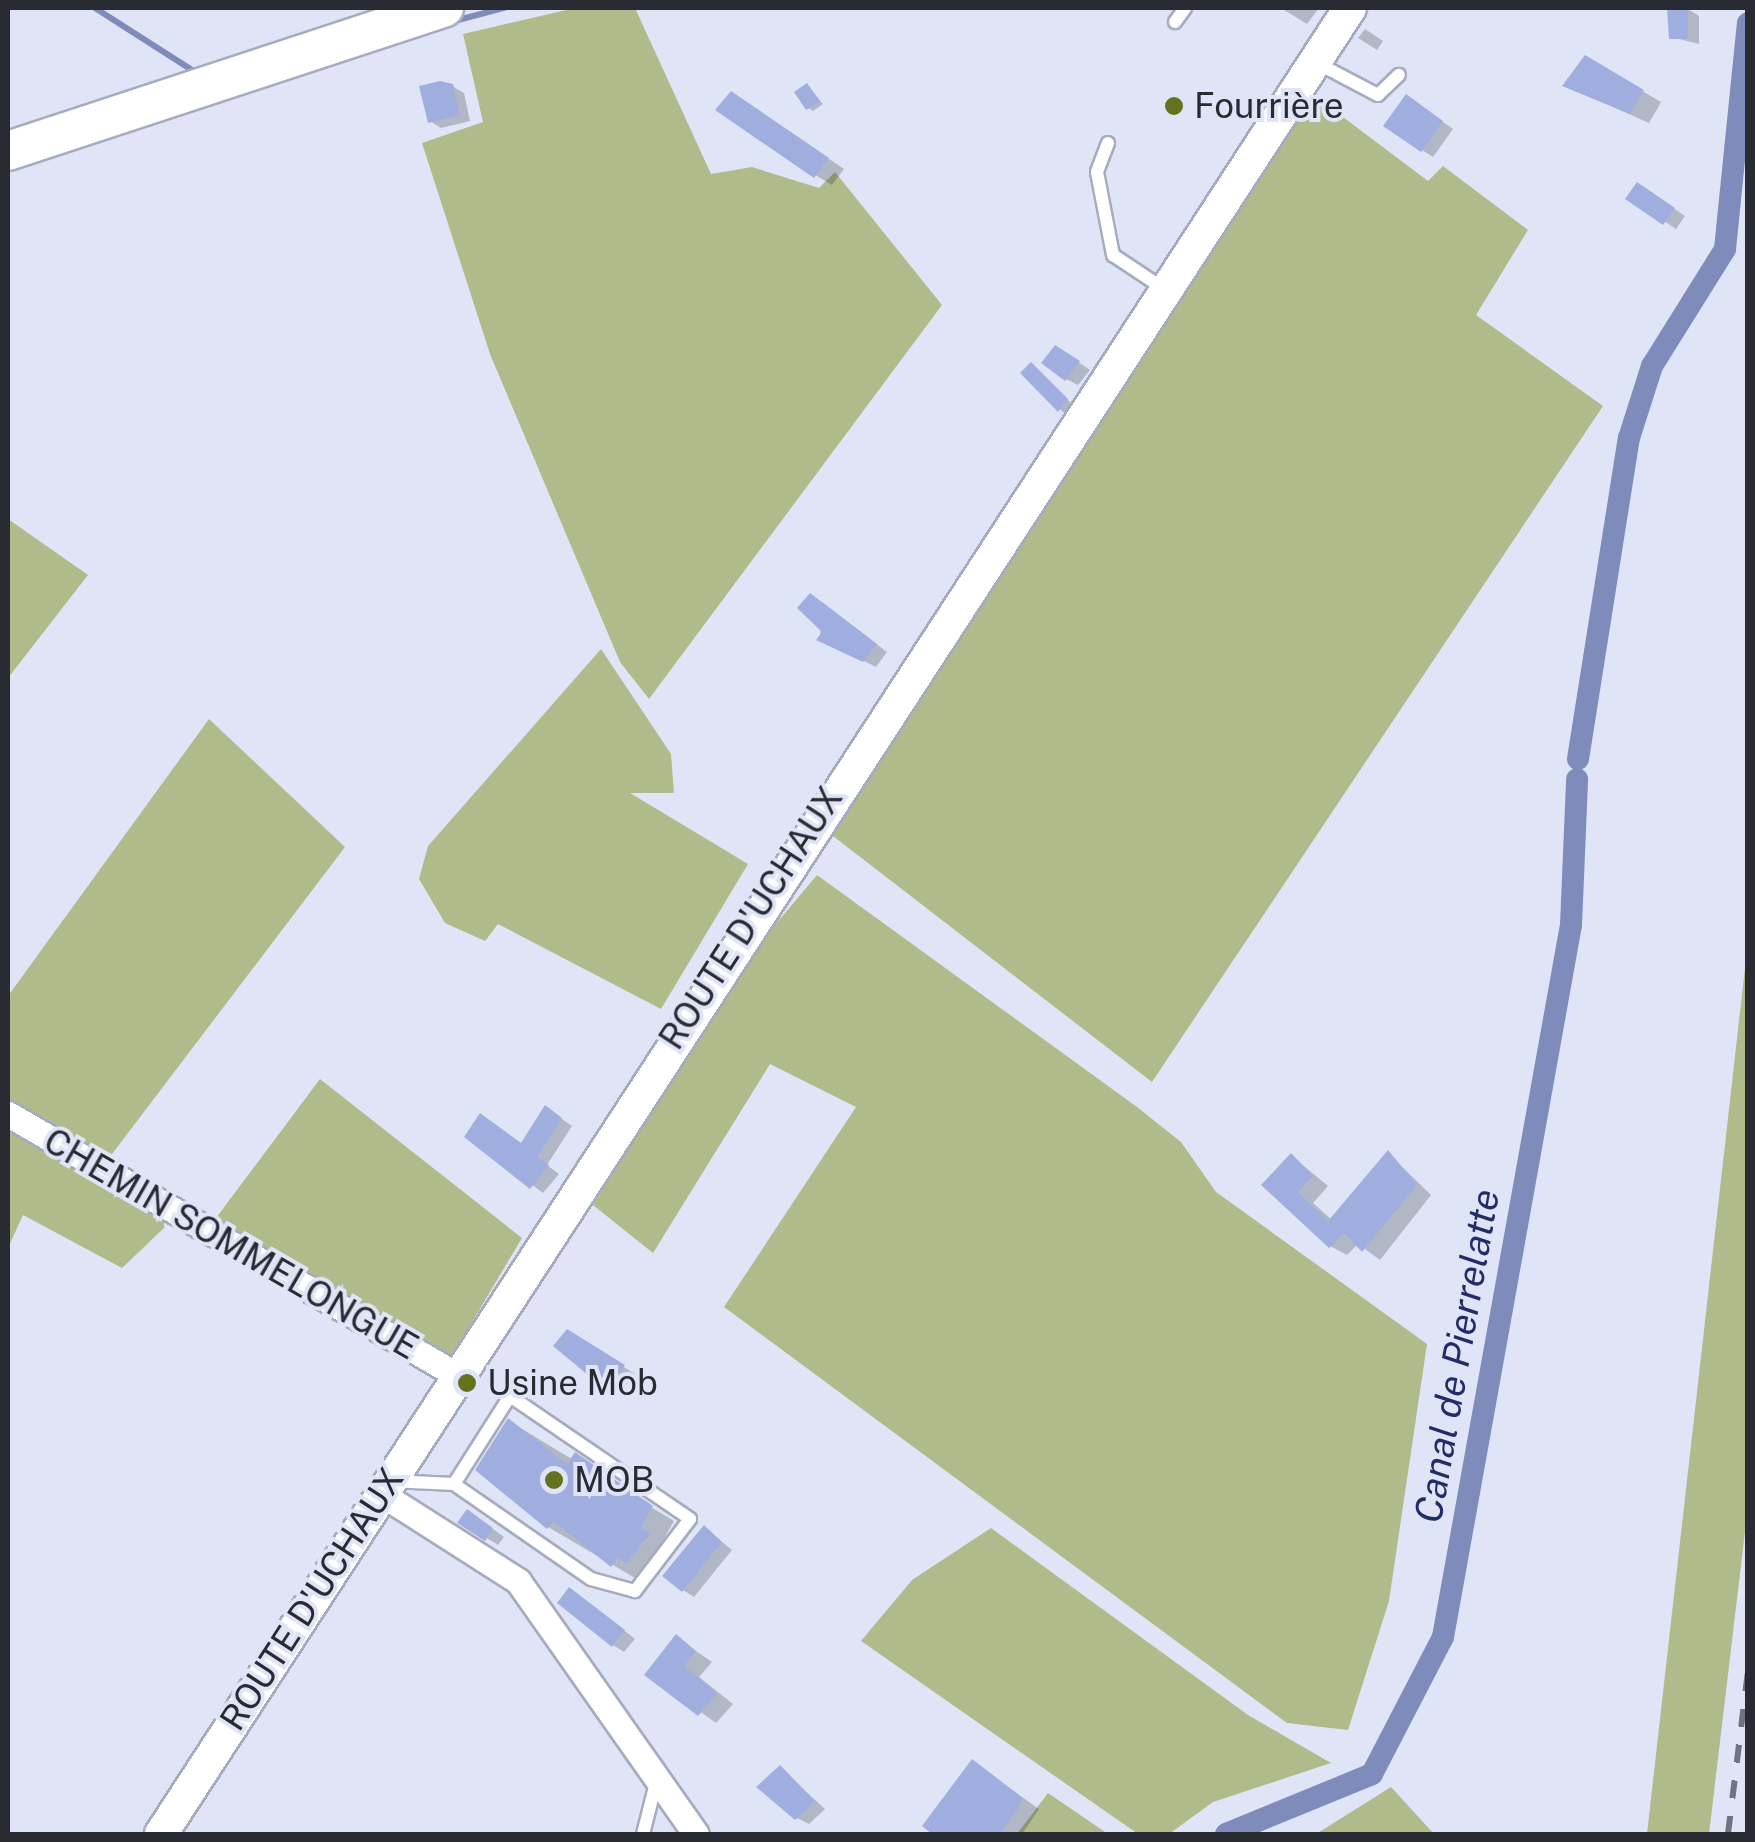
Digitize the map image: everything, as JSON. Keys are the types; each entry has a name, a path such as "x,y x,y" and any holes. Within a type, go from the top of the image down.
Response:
{"main road":[{"path":"8,151 444,8"},
{"name":"ROUTE D'UCHAUX","path":"161,1834 454,1374 1350,8"}],"street":[{"name":"CHEMIN SOMMELONGUE","path":"8,1114 454,1374"},
{"path":"385,1486 518,1581 696,1834"}],"lane":[{"path":"1175,22 1185,8"},
{"path":"1315,61 1360,92 1378,95 1399,75"},
{"path":"1108,143 1097,172 1113,255 1164,289"},
{"path":"385,1486 454,1484 591,1579 636,1592 690,1519 510,1396 454,1484"},
{"path":"643,1834 657,1779"}],"green space":[{"path":"575,8 635,8 711,174 752,167 819,188 835,172 942,305 649,699 620,662 490,354 422,143 483,122 463,34"},
{"path":"1315,96 1428,181 1443,166 1528,230 1476,315 1603,406 1152,1082 820,826"},
{"path":"8,519 88,575 8,678"},
{"path":"601,649 671,754 674,793 630,793 748,864 661,1009 498,924 485,941 445,923 419,879 428,846"},
{"path":"209,719 345,847 109,1158 8,1100 8,996"},
{"path":"817,875 1137,1107 1181,1142 1216,1192 1427,1344 1389,1601 1348,1730 1287,1723 724,1307 856,1107 770,1064 653,1253 593,1205 759,944"},
{"path":"1747,950 1747,1515 1709,1834 1647,1834"},
{"path":"320,1079 522,1238 450,1359 213,1222"},
{"path":"8,1126 165,1212 164,1228 122,1268 23,1215 8,1248"},
{"path":"991,1528 1248,1715 1331,1763 1213,1802 1169,1834 1138,1834 861,1641 912,1580"},
{"path":"1391,1787 1434,1834 1316,1834"},
{"path":"1048,1793 1108,1834 1017,1834"}],"building":[{"path":"1667,8 1688,8 1688,39 1669,39"},
{"path":"1585,55 1644,90 1630,114 1562,86"},
{"path":"440,81 453,84 460,115 428,123 419,86"},
{"path":"807,83 820,101 806,110 794,92"},
{"path":"731,91 829,158 814,178 715,110"},
{"path":"1406,94 1443,121 1421,152 1383,126"},
{"path":"1637,182 1675,208 1663,225 1625,199"},
{"path":"1055,345 1080,361 1065,381 1041,363"},
{"path":"1031,362 1068,399 1058,412 1020,373"},
{"path":"810,593 877,644 863,662 816,640 822,632 797,608"},
{"path":"545,1105 562,1118 537,1157 549,1165 530,1189 464,1137 480,1113 521,1143"},
{"path":"1388,1150 1417,1185 1362,1252 1344,1233 1329,1248 1261,1185 1291,1153 1313,1176 1298,1192 1328,1221"},
{"path":"567,1329 625,1365 606,1390 553,1346"},
{"name":"MOB","path":"508,1418 567,1464 575,1452 653,1506 641,1527 650,1534 626,1564 618,1557 611,1567 553,1521 547,1529 475,1470"},
{"path":"467,1509 493,1528 485,1541 457,1523"},
{"path":"704,1525 722,1542 682,1592 662,1576"},
{"path":"569,1587 625,1630 612,1647 557,1603"},
{"path":"676,1634 696,1651 684,1666 717,1693 698,1716 644,1675"},
{"path":"972,1759 1023,1798 1018,1809 999,1834 932,1834 922,1826"},
{"path":"780,1765 815,1801 795,1820 756,1787"}],"waterway":[{"path":"95,8 195,72"},
{"path":"454,21 504,8"},
{"name":"Canal de Pierrelatte","path":"1578,759 1629,438 1652,366 1725,249 1748,23"},
{"name":"Canal de Pierrelatte","path":"1226,1834 1372,1774 1443,1637 1571,925 1577,779"}],"railway":[{"path":"1728,1834 1748,1672"}],"place":[{"name":"Fourrière","path":"1174,106"},
{"name":"Usine Mob","path":"467,1383"},
{"name":"MOB","path":"554,1480"}]}
